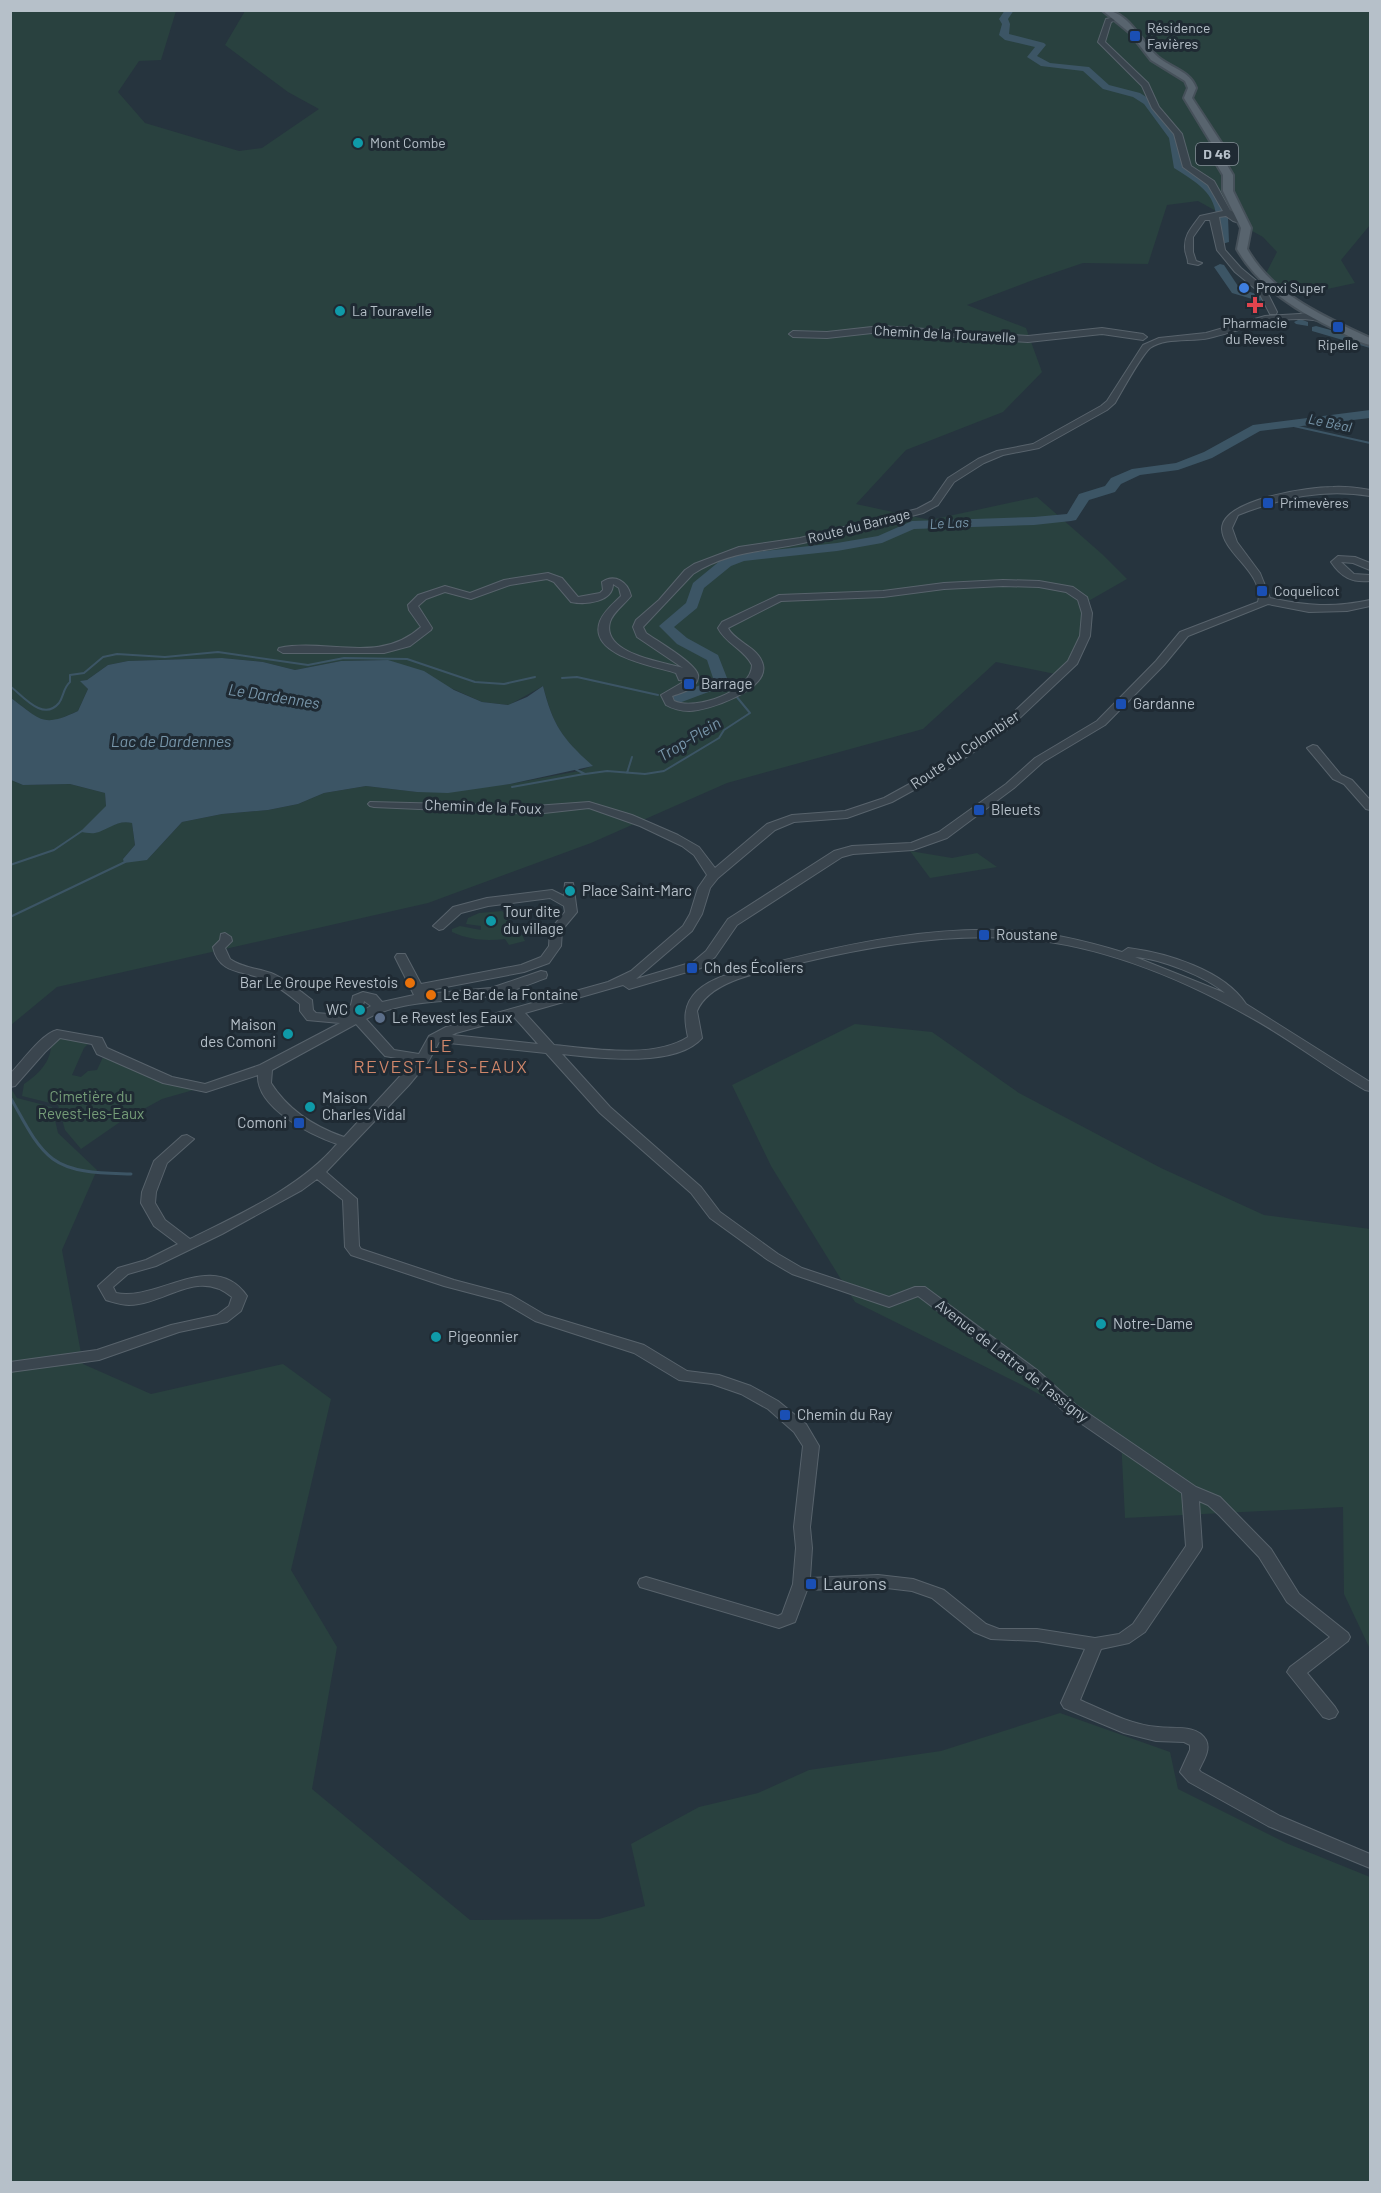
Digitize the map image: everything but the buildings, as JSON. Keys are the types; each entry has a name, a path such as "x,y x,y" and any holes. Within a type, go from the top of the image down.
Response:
{"main road":[{"name":"D 46","path":"1105,10 1140,40 1154,58 1191,84 1188,98 1215,139 1216,155 1228,175 1228,191 1246,231 1242,249 1270,285 1283,296 1319,318 1371,340"},
{"name":"D 46","path":"1270,285 1339,326"}],"street":[{"path":"1113,19 1108,20 1101,42 1145,85 1156,108 1178,134 1187,167 1213,184 1221,250 1235,267 1262,290 1282,318"},
{"path":"1214,201 1205,214 1243,222"},
{"path":"1198,263 1192,263 1189,237 1203,219 1218,215"},
{"path":"1151,341 1208,339 1303,314 1303,311 1283,296"},
{"path":"1300,302 1319,318"},
{"path":"1282,318 1319,318"},
{"name":"Chemin de la Touravelle","path":"793,334 825,335 886,329 1023,339 1104,331 1151,341"},
{"name":"Route du Barrage","path":"680,689 692,680 692,672 687,666 643,637 638,627 640,622 658,607 692,570 739,550 800,541 928,507 937,501 949,482 981,461 1000,453 1036,446 1104,408 1110,403 1151,341"},
{"path":"1265,600 1254,570 1228,535 1227,527 1232,515 1317,489 1341,488 1371,493"},
{"path":"1371,567 1350,558 1336,562 1346,575 1352,578 1371,578"},
{"path":"283,650 362,652 404,647 427,628 413,605 422,597 445,589 471,596 508,582 548,576 558,580 572,597 580,601 604,595 608,590 607,582 615,580 624,587 626,596 607,619 604,630 607,639 624,654 681,671 684,677 678,685 680,689"},
{"name":"Route du Colombier","path":"437,1038 451,1030 552,1000 617,984 645,968 691,924 704,888 714,875 767,830 781,822 847,814 888,800 921,782 997,732 1052,684 1077,656 1086,629 1086,604 1072,591 1034,583 944,586 883,594 775,599 726,624 723,628 726,635 746,649 754,659 758,671 756,680 743,689 707,705 692,708 670,702 668,694 680,689"},
{"path":"552,1000 564,1002 606,993 652,977 692,968 711,954 732,922 837,855 852,850 913,846 943,835 1010,786 1032,765 1101,723 1160,663 1184,634 1250,610 1265,600 1309,609 1347,608 1371,603"},
{"path":"1313,748 1337,777 1348,782 1371,807"},
{"name":"Chemin de la Foux","path":"374,804 533,810 593,806 684,844 698,854 706,868 714,875"},
{"path":"10,1083 40,1049 57,1034 98,1041 102,1052 168,1080 206,1088 265,1068 380,1007 543,961 554,948 556,930 571,912 569,886"},
{"path":"439,926 457,910 493,901 552,894 571,905"},
{"path":"1002,928 1042,930 1057,937 1140,963 1241,1006 1371,1087"},
{"path":"10,1367 99,1355 176,1328 222,1319 236,1308 240,1296 230,1284 215,1279 190,1282 129,1300 111,1297 105,1286 123,1271 151,1263 189,1245 297,1187 327,1165 346,1142 378,1111 423,1059 437,1038 487,1041 572,1053 638,1054 682,1049 695,1038 692,1008 708,989 728,978 811,957 936,937 1014,934 1057,937 1111,949 1155,955 1217,981 1228,989 1241,1006"},
{"path":"225,937 226,941 219,947 219,953 229,966 270,976 307,1003 306,1011 312,1017 356,1020 368,1027 390,1053 423,1059"},
{"path":"401,957 420,994"},
{"path":"420,994 493,992 541,975"},
{"path":"516,1011 549,1049"},
{"name":"Avenue de Lattre de Tassigny","path":"549,1049 605,1110 696,1190 715,1215 773,1257 797,1271 890,1302 920,1290 1032,1374 1071,1409 1190,1491"},
{"path":"265,1068 262,1077 264,1083 288,1113 307,1128 346,1142"},
{"path":"187,1138 160,1161 148,1192 147,1203 159,1223 189,1245"},
{"path":"317,1172 350,1199 352,1246 356,1252 449,1283 506,1298 540,1318 639,1349 684,1376 714,1380 746,1390 773,1405 800,1428 811,1446 802,1527 804,1548 801,1584 789,1618 779,1622 646,1583"},
{"path":"801,1584 878,1581 913,1585 938,1593 980,1628 997,1635 1037,1635 1095,1644 1123,1639 1139,1628 1194,1547 1190,1491 1214,1501 1225,1511 1265,1553 1293,1598 1342,1637 1296,1672 1329,1713"},
{"path":"1095,1644 1070,1703 1124,1726 1156,1734 1187,1735 1198,1742 1199,1750 1189,1772 1195,1777 1274,1821 1369,1861"}],"green space":[{"path":"11,11 176,11 161,60 139,61 118,92 145,123 239,151 262,148 319,109 288,92 225,45 245,11 1370,11 1370,225 1341,260 1355,283 1290,297 1260,285 1277,252 1263,237 1198,201 1167,205 1148,264 1083,263 967,305 1026,328 1042,372 1003,412 906,450 856,504 930,520 1037,497 1127,579 1085,603 1086,632 1060,675 996,662 923,729 727,783 591,843 428,903 57,987 11,1025 11,780 23,785 70,784 105,793 106,806 95,833 118,823 132,823 135,845 123,859 147,860 182,822 222,814 268,810 298,804 324,793 366,786 417,792 510,784 579,771 592,766 560,731 543,686 509,705 482,702 388,660 341,661 295,670 263,662 222,658 128,661 108,665 87,680 81,681 88,689 78,711 55,721 40,720 11,698"},
{"path":"910,851 952,858 977,853 997,867 930,878"},
{"path":"502,911 510,918 509,925 517,937 522,935 525,941 509,945 505,939 478,939 452,932 452,929 460,926 481,930 481,926 466,924 468,918 479,913"},
{"path":"855,1024 932,1032 1019,1093 1161,1168 1264,1215 1370,1229 1370,1649 1344,1594 1343,1507 1125,1518 1121,1439 1026,1387 855,1302 771,1166 732,1085"},
{"name":"Cimetière du Revest-les-Eaux","path":"58,1037 91,1041 84,1048 72,1075 81,1077 88,1071 97,1070 104,1055 197,1089 162,1099 120,1122 81,1149 65,1130 58,1105 22,1096 24,1084 47,1062 51,1043"},
{"path":"10,1087 17,1098 52,1107 58,1133 97,1170 62,1250 83,1364 151,1394 283,1364 331,1399 291,1570 337,1647 312,1789 470,1920 599,1919 645,1906 631,1844 699,1807 758,1793 809,1770 941,1751 1060,1713 1170,1752 1178,1789 1286,1843 1370,1877 1370,2182 11,2182"}],"water":[{"name":"Lac de Dardennes","path":"222,658 263,662 295,670 341,661 388,660 424,671 454,690 482,702 508,705 527,697 543,686 560,731 593,766 510,784 448,793 366,786 324,793 298,804 268,810 222,814 182,822 147,860 124,863 123,859 135,845 132,823 118,824 95,833 80,832 106,806 105,793 70,784 23,785 11,780 11,698 42,719 57,719 78,711 88,689 80,681 87,680 108,665 128,661"}],"waterway":[{"path":"1010,10 1003,19 1006,24 1004,35 1008,38 1041,45 1032,57 1050,66 1086,69 1106,87 1137,95 1152,107"},
{"path":"1153,108 1174,138 1178,166 1211,187 1223,217 1225,240 1222,241"},
{"path":"1220,267 1236,291 1259,298"},
{"path":"1300,322 1304,324"},
{"path":"1316,329 1370,345"},
{"name":"Le Las","path":"674,700 717,684 720,678 713,658 682,641 666,626 692,605 698,586 726,563 742,557 837,547 882,539 912,525 1034,521 1071,517 1084,497 1110,489 1116,481 1137,472 1178,466 1208,455 1257,428 1370,414"},
{"name":"Le Béal","path":"1285,424 1370,443"},
{"path":"10,686 27,701 46,710 59,703 70,682 70,675 84,673 103,657 117,654 165,657 218,652 308,665 344,658 407,659 475,682 504,684 535,677"},
{"path":"562,678 577,677 658,695"},
{"name":"Trop-Plein","path":"627,773 645,774 664,771 719,738 724,730 750,713 736,696"},
{"path":"627,773 632,757"},
{"name":"Trop-Plein","path":"575,769 585,774 607,771 627,773"},
{"name":"Trop-Plein","path":"512,787 584,774"},
{"path":"10,865 54,850 82,831"},
{"path":"10,917 125,862"},
{"path":"10,1097 34,1139 53,1159 70,1168 80,1170 131,1174"}],"place":[{"name":"Résidence Favières","path":"1135,36"},
{"name":"Mont Combe","path":"358,143"},
{"name":"Proxi Super","path":"1244,288"},
{"name":"Pharmacie du Revest","path":"1255,305"},
{"name":"La Touravelle","path":"340,311"},
{"name":"Ripelle","path":"1338,327"},
{"name":"Primevères","path":"1268,503"},
{"name":"Coquelicot","path":"1262,591"},
{"name":"Barrage","path":"689,684"},
{"name":"Gardanne","path":"1121,704"},
{"name":"Bleuets","path":"979,810"},
{"name":"Place Saint-Marc","path":"570,891"},
{"name":"Tour dite du village","path":"491,921"},
{"name":"Roustane","path":"984,935"},
{"name":"Ch des Écoliers","path":"692,968"},
{"name":"Bar Le Groupe Revestois","path":"410,983"},
{"name":"Le Bar de la Fontaine","path":"431,995"},
{"name":"WC","path":"360,1010"},
{"name":"Le Revest les Eaux","path":"380,1018"},
{"name":"Maison des Comoni","path":"288,1034"},
{"name":"Maison Charles Vidal","path":"310,1107"},
{"name":"Comoni","path":"299,1123"},
{"name":"Notre-Dame","path":"1101,1324"},
{"name":"Pigeonnier","path":"436,1337"},
{"name":"Chemin du Ray","path":"785,1415"},
{"name":"Laurons","path":"811,1584"}],"district":[{"name":"LE REVEST-LES-EAUX","path":"441,1056"}],"water label":[{"name":"Le Dardennes","path":"274,696"}]}
